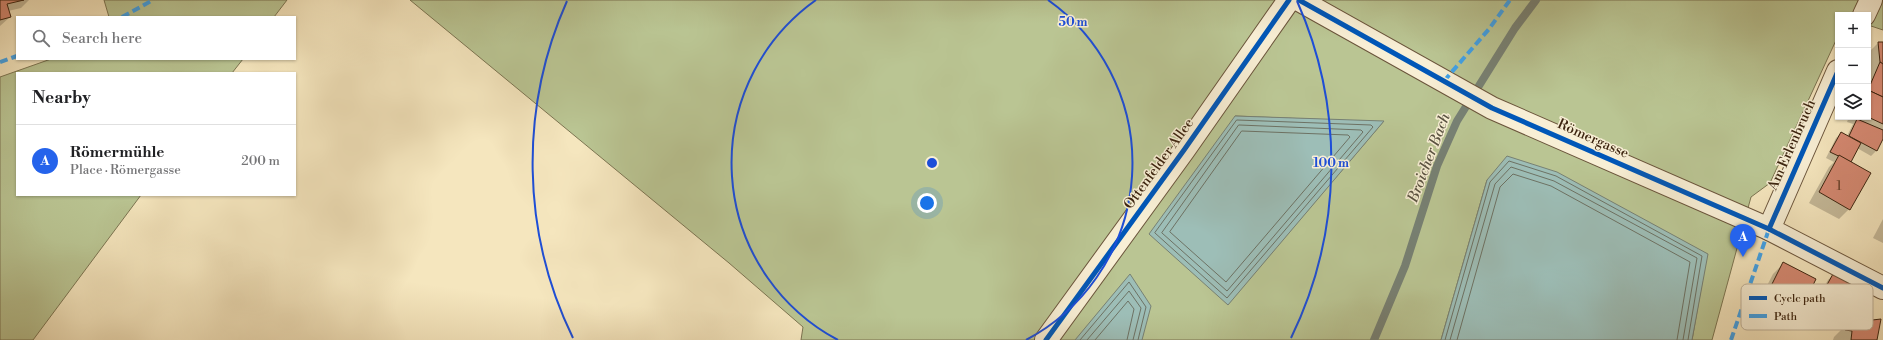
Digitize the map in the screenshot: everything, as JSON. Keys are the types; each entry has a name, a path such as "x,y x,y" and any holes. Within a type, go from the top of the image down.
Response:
{"street":[{"name":"Ottenfelder Allee","path":"1046,340 1184,150 1288,0"},
{"name":"Römergasse","path":"1298,0 1492,108 1769,229 1883,288"},
{"path":"1865,12 1871,0"},
{"name":"Am Erlenbruch","path":"1769,229 1835,78"}],"green space":[{"path":"104,0 287,0 275,16 109,16"},
{"path":"410,0 1883,0 1883,30 1871,26 1871,12 1835,12 1835,42 1770,183 1751,197 1712,340 1692,340 1707,254 1487,180 1441,340 801,340 803,327 729,263","holes":["1235,116 1383,122 1228,304"]},
{"path":"48,60 242,60 233,72 16,72 16,196 140,196 33,340 0,340 0,77"}],"water":[{"path":"1235,116 1384,121 1228,305 1149,234"},
{"path":"1507,156 1557,172 1708,254 1692,340 1441,340 1487,180"},
{"path":"1130,274 1151,306 1142,340 1075,340"}],"building":[{"path":"0,0 24,0 7,4 11,17 0,20"},
{"path":"1878,42 1883,42 1883,64 1880,62"},
{"path":"1880,62 1883,64 1883,97 1871,91 1871,83"},
{"path":"1871,91 1883,97 1883,124 1871,118"},
{"path":"1857,120 1883,130 1883,139 1877,151 1849,136"},
{"path":"1841,132 1861,143 1851,162 1830,152"},
{"path":"1839,155 1871,173 1850,210 1819,192"},
{"path":"1783,262 1816,279 1814,284 1772,284"},
{"path":"1833,274 1851,284 1827,284"},
{"path":"1881,319 1877,340 1851,340 1852,331 1845,330 1873,330 1873,320"}],"waterway":[{"name":"Broicher Bach","path":"1374,340 1405,266 1437,166 1457,121 1515,28 1536,0"}],"marked path":[{"path":"124,16 153,0"},
{"path":"1444,81 1489,29 1510,0"},
{"path":"0,62 16,56"},
{"path":"1750,284 1769,229"},
{"path":"1731,340 1741,311"}],"cycle path":[{"path":"1046,340 1184,150 1289,0"},
{"path":"1299,0 1492,108 1769,229 1883,288"},
{"path":"1769,229 1835,78"}],"place":[{"name":"Römermühle","path":"1743,257"}]}
